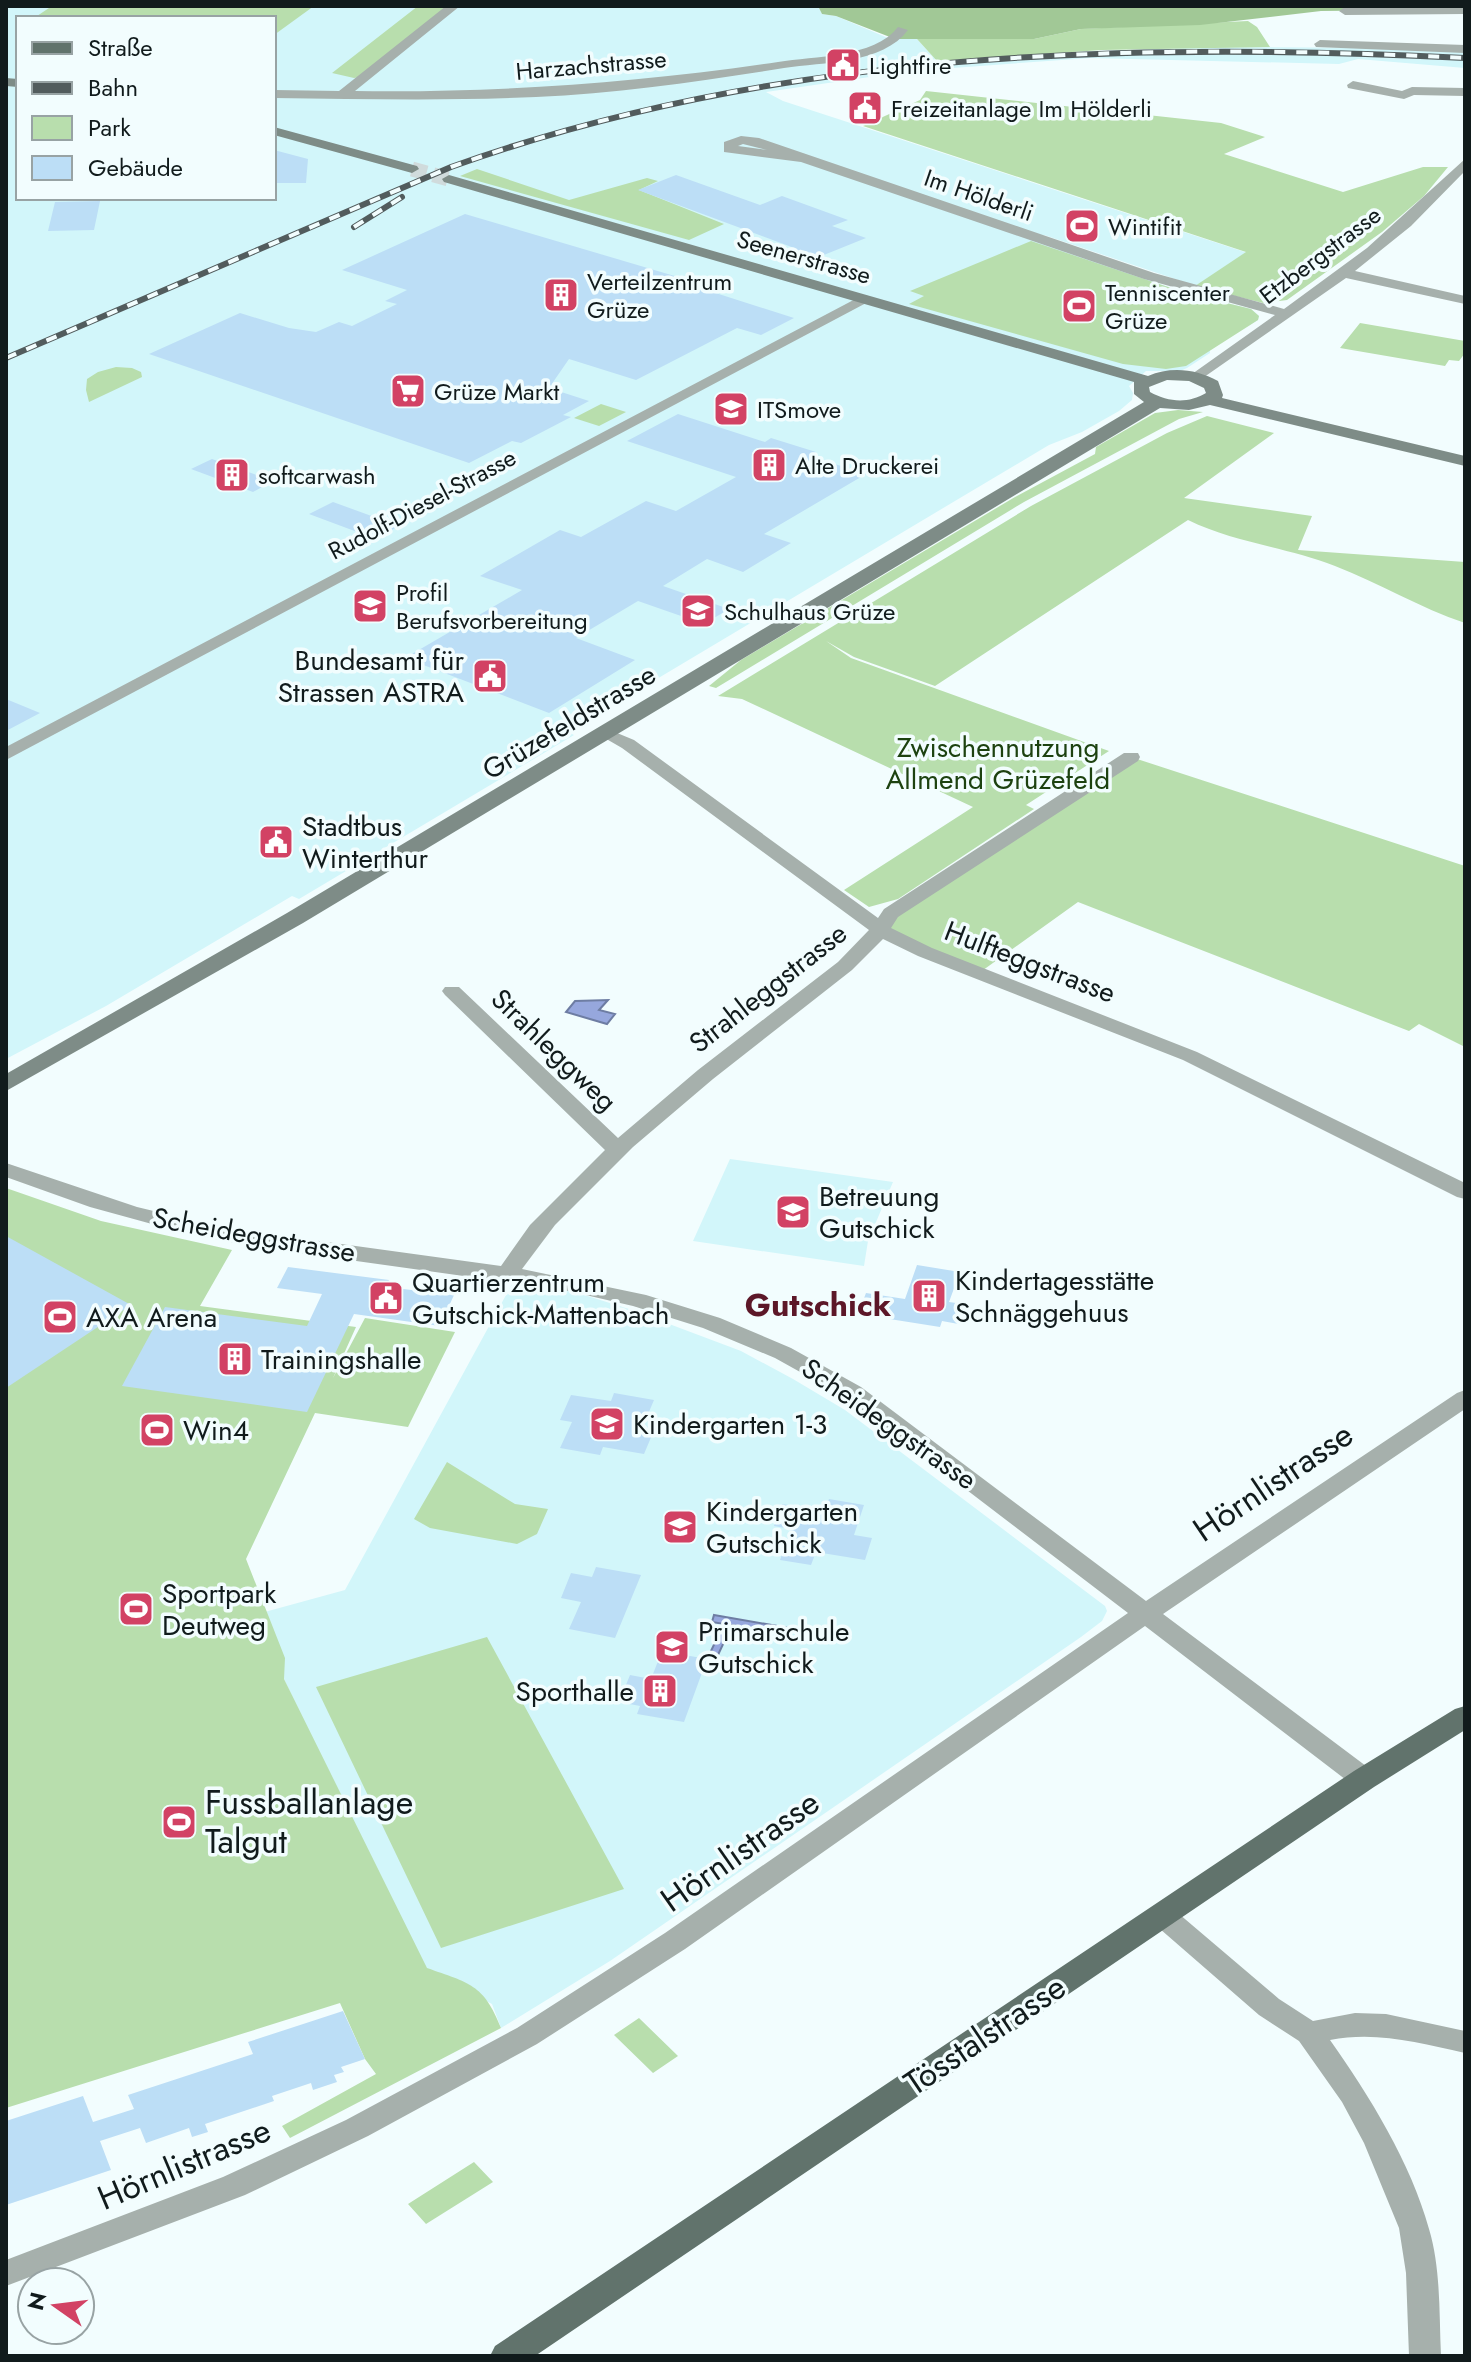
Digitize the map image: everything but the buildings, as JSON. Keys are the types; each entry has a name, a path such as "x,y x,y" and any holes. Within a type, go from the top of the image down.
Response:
{"main road":[{"path":"276,132 412,169"},
{"name":"Seenerstrasse","path":"449,179 1145,380 1164,375 1197,377"},
{"path":"1197,377 1215,390 1210,400"},
{"path":"1145,380 1140,385 1142,394 1157,402 1192,405 1210,400 1465,461"},
{"name":"Grüzefeldstrasse","path":"6,1084 100,1032 605,733 1157,402"},
{"name":"Tösstalstrasse","path":"507,2356 1364,1779 1465,1716"}],"street":[{"path":"342,95 454,6"},
{"path":"1345,11 1465,10"},
{"name":"Harzachstrasse","path":"276,94 538,93 669,81 866,52 895,39 902,30"},
{"path":"1320,44 1465,49"},
{"path":"1353,85 1404,95 1412,91 1465,92"},
{"name":"Im Hölderli","path":"799,158 1149,276 1284,313"},
{"name":"Etzbergstrasse","path":"1197,377 1383,241 1449,182 1465,163"},
{"path":"1449,182 1465,184"},
{"path":"1341,272 1465,300"},
{"name":"Rudolf-Diesel-Strasse","path":"6,754 863,299"},
{"name":"Hulfteggstrasse","path":"605,733 628,744 881,930 925,952 1190,1056 1465,1192"},
{"name":"Strahleggstrasse","path":"509,1273 518,1255 548,1219 617,1149 692,1084 865,949 891,913 1131,757"},
{"name":"Strahleggweg","path":"452,991 617,1149"},
{"name":"Scheideggstrasse","path":"6,1170 89,1201 216,1232 593,1287 667,1308 757,1340 853,1392 1148,1612 1364,1779"},
{"name":"Hörnlistrasse","path":"6,2273 234,2186 357,2128 513,2044 675,1941 1354,1470 1465,1398"},
{"path":"1162,1915 1269,2007 1309,2033 1352,2094 1401,2189 1414,2228 1422,2273 1425,2356"},
{"path":"1309,2033 1355,2024 1386,2025 1465,2042"}],"shaded area":[{"path":"6,6 818,6 822,14 836,16 888,38 917,39 937,61 1043,53 1217,47 1465,49 1465,68 1358,59 1339,64 1090,58 911,71 766,92 783,101 1248,253 1196,286 1044,235 1032,240 1186,293 1251,309 1259,316 1258,320 1210,349 1210,353 1187,368 1180,371 1146,371 1129,386 1133,393 1132,400 1119,411 1082,432 1049,445 568,732 574,735 299,899 292,896 106,1006 6,1059"},
{"name":"Betreuung Gutschick","path":"730,1159 893,1182 868,1241 864,1266 693,1241"},
{"name":"Primarschule Gutschick","path":"518,1282 578,1293 632,1310 741,1351 793,1379 845,1410 1105,1606 1107,1611 1102,1621 1081,1637 610,1961 501,2028 492,2004 418,1965 284,1679 281,1657 261,1613 345,1590 512,1284"}],"green space":[{"path":"52,6 314,6 276,34 276,16 37,16"},
{"path":"418,6 454,6 366,76 354,78 332,73"},
{"path":"818,6 1418,6 1419,10 1321,11 1200,25 1081,29 1034,39 895,39 836,16 822,14"},
{"path":"1248,21 1257,27 1270,47 1102,50 937,61 917,39 1034,39 1081,29"},
{"path":"926,91 1221,123 1265,137 1224,154 1343,192 1423,167 1448,167 1424,196 1382,232 1287,300 1263,303 1195,286 1246,252 863,126 920,100"},
{"path":"477,169 569,200 647,178 658,181 639,190 724,224 689,240 460,176"},
{"name":"Tenniscenter Grüze","path":"1031,241 1186,293 1251,309 1259,316 1258,320 1186,366 1166,369 1123,364 909,304 924,296 910,291"},
{"path":"1360,323 1465,341 1465,353 1459,361 1449,360 1445,366 1340,348"},
{"path":"116,367 132,368 141,372 142,377 89,402 87,379"},
{"path":"601,404 626,412 599,426 574,418"},
{"path":"1178,410 1203,412 1179,419 1024,502 716,688 709,686 741,660 1015,497 1095,454 1096,447 1155,413"},
{"name":"Zwischennutzung Allmend Grüzefeld","path":"1207,416 1274,433 1184,498 1312,516 1298,550 1465,562 1465,623 1335,566 1224,534 1188,520 935,686 854,657 826,641 851,658 1109,751 1026,805 1034,809 898,899 869,907 844,890 973,807 742,699 718,696 1031,506 1167,433"},
{"path":"1131,757 1465,866 1465,1047 1419,1024 1409,1031 1078,902 979,973 881,930 891,913"},
{"name":"Sportpark Deutweg","path":"6,1188 101,1221 232,1250 200,1306 356,1327 333,1378 365,1318 455,1332 408,1427 315,1413 246,1559 285,1658 284,1679 427,1968 473,1987 488,2002 501,2028 290,2138 282,2126 376,2074 365,2059 340,2003 6,2108"},
{"path":"447,1462 515,1504 548,1509 537,1534 517,1544 430,1528 414,1519"},
{"path":"487,1637 624,1889 441,1948 316,1687"},
{"path":"639,2018 678,2056 653,2073 614,2035"},
{"path":"474,2162 493,2182 426,2224 408,2204"}],"water":[{"path":"608,1000 599,1010 615,1014 607,1024 566,1012 575,1001"},
{"path":"714,1615 789,1628 786,1635 732,1625 717,1657 709,1655 724,1624 712,1622"}],"tunnel":[{"path":"412,169 449,179"}],"railway":[{"path":"6,358 451,167 574,128 698,99 824,77 952,63 1080,54 1337,53 1465,58"},
{"path":"354,227 402,197"}],"place":[{"name":"Lightfire","path":"843,65"},
{"name":"Freizeitanlage Im Hölderli","path":"865,108"},
{"name":"Wintifit","path":"1082,226"},
{"name":"Verteilzentrum Grüze","path":"561,295"},
{"name":"Tenniscenter Grüze","path":"1079,306"},
{"name":"Grüze Markt","path":"408,391"},
{"name":"ITSmove","path":"731,409"},
{"name":"Alte Druckerei","path":"769,465"},
{"name":"softcarwash","path":"232,475"},
{"name":"Profil Berufsvorbereitung","path":"370,606"},
{"name":"Schulhaus Grüze","path":"698,611"},
{"name":"Bundesamt für Strassen ASTRA","path":"490,676"},
{"name":"Stadtbus Winterthur","path":"276,842"},
{"name":"Betreuung Gutschick","path":"793,1212"},
{"name":"Kindertagesstätte Schnäggehuus","path":"929,1296"},
{"name":"Quartierzentrum Gutschick-Mattenbach","path":"386,1298"},
{"name":"AXA Arena","path":"60,1317"},
{"name":"Trainingshalle","path":"235,1359"},
{"name":"Kindergarten 1-3","path":"607,1424"},
{"name":"Win4","path":"157,1430"},
{"name":"Kindergarten Gutschick","path":"680,1527"},
{"name":"Sportpark Deutweg","path":"136,1609"},
{"name":"Primarschule Gutschick","path":"672,1647"},
{"name":"Sporthalle","path":"660,1691"},
{"name":"Fussballanlage Talgut","path":"179,1822"}],"district":[{"name":"Gutschick","path":"818,1305"}]}
